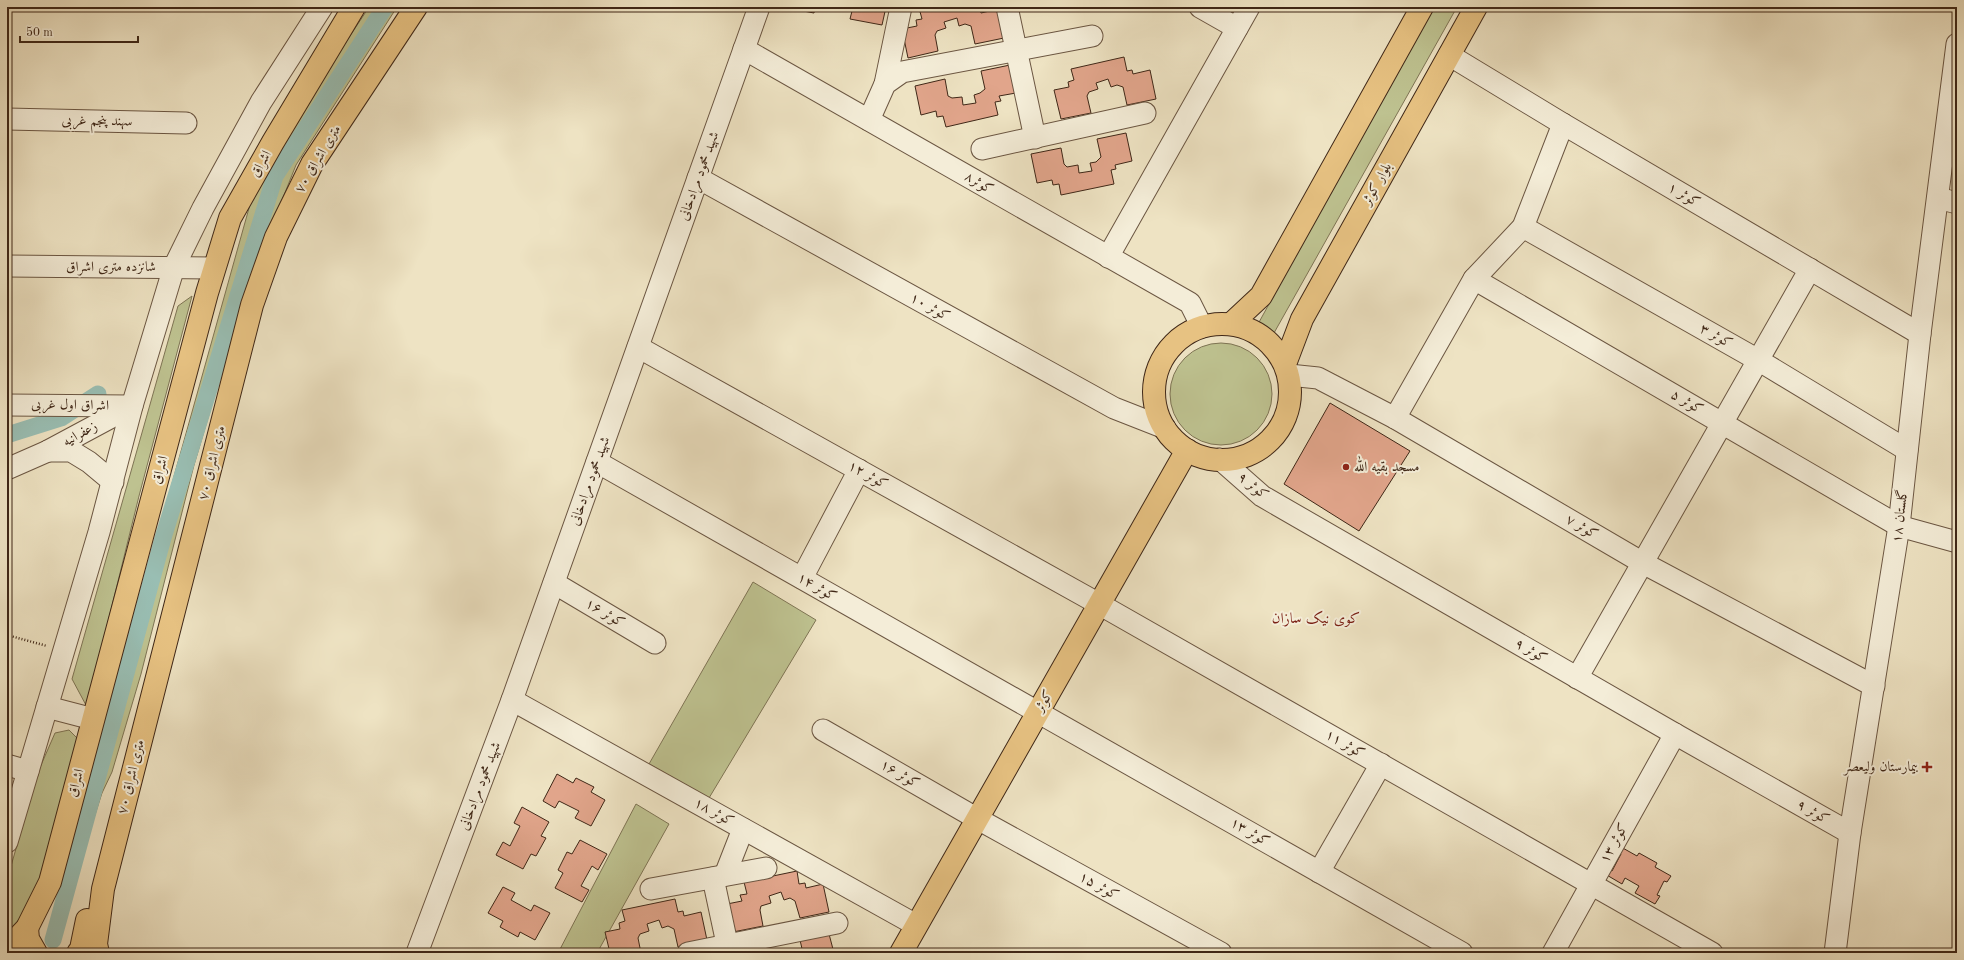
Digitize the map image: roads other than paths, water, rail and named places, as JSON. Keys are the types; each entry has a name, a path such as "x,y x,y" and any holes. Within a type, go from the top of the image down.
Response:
{"main road":[{"name":"اشراق","path":"7,949 27,928 50,882 214,268 230,218 273,142 354,7"},
{"name":"۷۰ متری اشراق","path":"98,953 96,944 103,889 252,305 273,245 312,164 416,7"},
{"path":"1231,324 1261,296 1422,7"},
{"name":"بلوار کوثر","path":"1287,370 1302,319 1476,7"},
{"path":"1231,324 1248,329 1263,337 1276,349 1287,370 1290,393 1288,411 1280,427 1269,441 1254,452 1237,458 1220,459 1203,456 1187,450 1175,440 1165,428 1157,412 1154,394 1156,377 1162,360 1177,342 1186,334 1202,327 1231,324"},
{"name":"کوثر","path":"901,953 976,818 1187,450"},
{"path":"78,953 81,949 94,878 113,847"},
{"path":"27,928 28,939 36,953"}],"street":[{"path":"7,842 113,482 132,406 174,267 203,208 262,102 322,7"},
{"name":"شهید محمود مرادخانی","path":"417,953 512,700 759,7"},
{"path":"869,120 885,84 902,7"},
{"path":"1007,7 1035,138"},
{"path":"1200,7 1237,28"},
{"path":"1108,257 1249,7"},
{"path":"885,84 902,72 1092,36"},
{"name":"گلستان ۱۸","path":"1835,953 1850,833 1899,526 1920,334 1947,200 1957,44"},
{"name":"کوثر۸","path":"744,49 1190,303 1202,327"},
{"name":"کوثر ۱","path":"1449,55 1563,124 1920,334"},
{"path":"982,150 1145,113"},
{"name":"سهند پنجم غربی","path":"7,119 186,123"},
{"path":"1396,418 1474,279 1523,227 1563,124"},
{"name":"کوثر ۱۰","path":"698,178 1114,408 1165,428"},
{"name":"کوثر ۳","path":"1523,227 1758,360 1907,450"},
{"name":"شانزده متری اشراق","path":"7,266 214,268"},
{"path":"1578,678 1810,269"},
{"name":"کوثر ۵","path":"1474,279 1899,526 1957,542"},
{"name":"کوثر ۱۲","path":"638,347 1099,604"},
{"name":"کوثر ۷","path":"1287,370 1318,378 1396,418 1643,563 1874,686"},
{"name":"اشراق اول غربی","path":"7,404 132,406"},
{"name":"زعفرانیه","path":"7,469 48,451 132,406"},
{"name":"زعفرانیه","path":"48,451 71,451 89,462 113,482"},
{"name":"کوثر ۹","path":"1220,459 1262,496 1674,734 1850,833"},
{"name":"کوثر ۱۴","path":"597,462 1038,712"},
{"path":"802,578 859,470"},
{"name":"کوثر ۱۶","path":"554,583 655,643"},
{"name":"کوثر ۱۱","path":"1099,604 1592,883 1712,953"},
{"name":"کوثر ۱۸","path":"512,700 916,925"},
{"path":"47,707 93,719"},
{"name":"کوثر ۱۳","path":"1038,712 1462,953"},
{"name":"کوثر ۱۶","path":"823,730 976,818"},
{"name":"کوثر ۱۳","path":"1553,953 1674,734"},
{"path":"1319,872 1380,764"},
{"path":"7,765 28,771"},
{"name":"۱۵ کوثر","path":"976,818 1221,953"},
{"path":"728,949 719,876 744,829"},
{"path":"651,889 766,868"},
{"path":"688,953 728,949 836,923"}],"waterway":[{"path":"53,940 163,538 275,176 385,7"},
{"path":"7,435 61,418 98,394"}],"place":[{"name":"مسجد بقیه الله","path":"1346,467"},
{"name":"بیمارستان ولیعصر","path":"1927,767"}],"district":[{"name":"کوی نیک سازان","path":"1316,619"}]}
